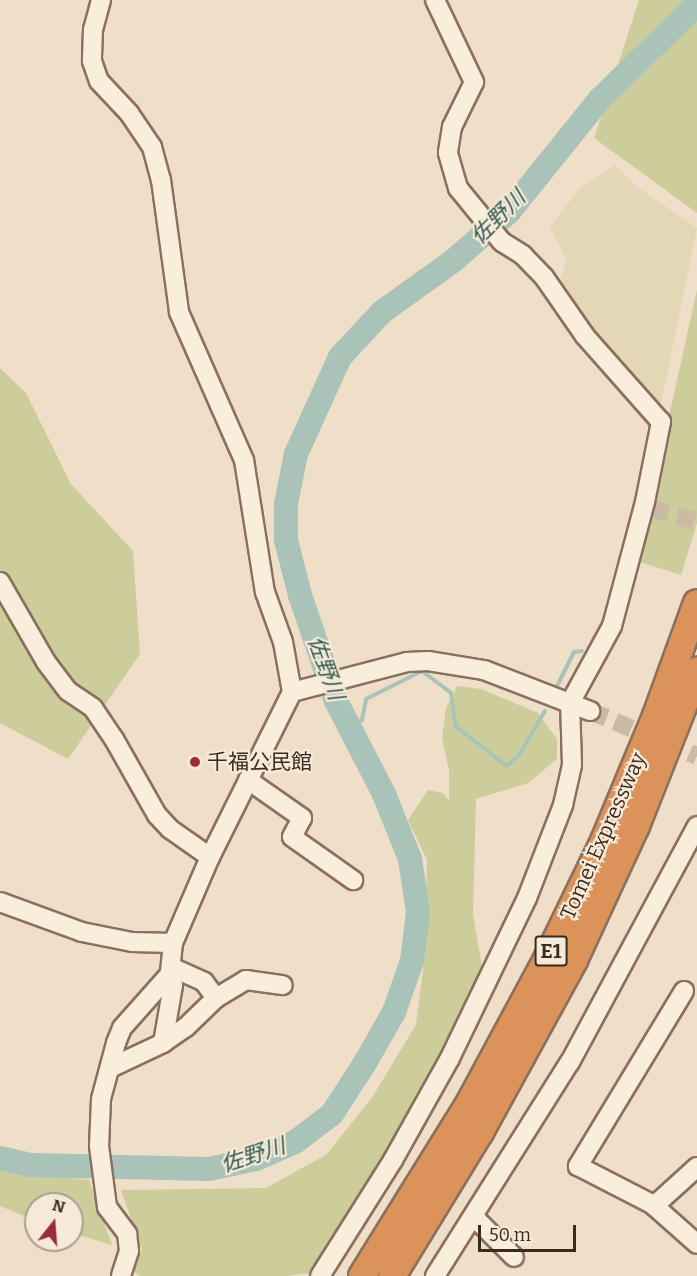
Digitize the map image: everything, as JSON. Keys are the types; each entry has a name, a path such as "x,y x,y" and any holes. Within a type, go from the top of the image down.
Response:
{"highway":[{"name":"Tomei Expressway","path":"362,1276 470,1104 548,957 643,747 697,603"},
{"name":"Tomei Expressway","path":"392,1276 480,1132 574,960 636,826 697,671"}],"street":[{"path":"100,0 93,29 92,61 99,81 129,113 152,147 161,180 179,312 244,460 265,592 299,692"},
{"path":"320,1276 393,1160 449,1060 527,898 572,765 570,703 612,626 648,505 661,422 585,336 544,277 523,255 502,242 455,182 448,152 452,127 474,82 435,0"},
{"path":"0,582 46,662 68,691 93,708 114,739 157,815 170,829 210,857"},
{"path":"163,1043 173,985 170,971 173,943 210,857 248,780 299,692 407,662 457,663 590,711"},
{"path":"248,780 302,818 292,837 353,880"},
{"path":"435,1276 475,1218 570,1062 697,825"},
{"path":"0,902 82,932 132,942 173,943"},
{"path":"170,971 204,982 216,998"},
{"path":"121,1276 129,1251 127,1234 107,1207 99,1146 101,1099 122,1028 170,971"},
{"path":"110,1068 163,1043 186,1028 216,998 246,980 283,986"},
{"path":"684,992 578,1166 654,1206 697,1244"},
{"path":"654,1206 697,1167"},
{"path":"475,1218 514,1257"}],"shaded area":[{"path":"615,165 637,187 697,228 659,413 562,297 561,278 567,261 550,227 580,188"}],"green space":[{"path":"639,0 697,0 697,213 594,138"},
{"path":"697,290 697,523 681,575 637,561"},
{"path":"0,368 26,393 71,484 133,551 140,654 68,759 0,723"},
{"path":"457,686 481,689 538,713 557,739 557,759 528,783 476,799 473,914 482,966 463,1026 317,1272 287,1276 139,1276 128,1266 142,1250 121,1190 266,1188 327,1154 373,1096 416,1025 425,953 427,860 408,820 428,790 443,793 449,801 449,770 442,738 446,708"},
{"path":"0,1169 89,1180 112,1245 84,1237 84,1192 24,1192 24,1216 0,1206"}],"waterway":[{"name":"佐野川","path":"0,1158 31,1165 209,1169 256,1159 295,1142 332,1114 365,1063 394,1012 412,961 418,912 410,859 384,794 336,701 300,595 286,540 286,504 296,454 340,357 382,312 453,261 509,212 600,99 697,4"},
{"path":"556,688 574,652 582,651"},
{"path":"349,726 362,720 366,699 422,671 451,693 456,727 507,766 519,755 545,711"}],"tunnel":[{"path":"651,508 697,522"},
{"path":"590,711 697,756"}],"place":[{"name":"千福公民館","path":"195,762"}]}
